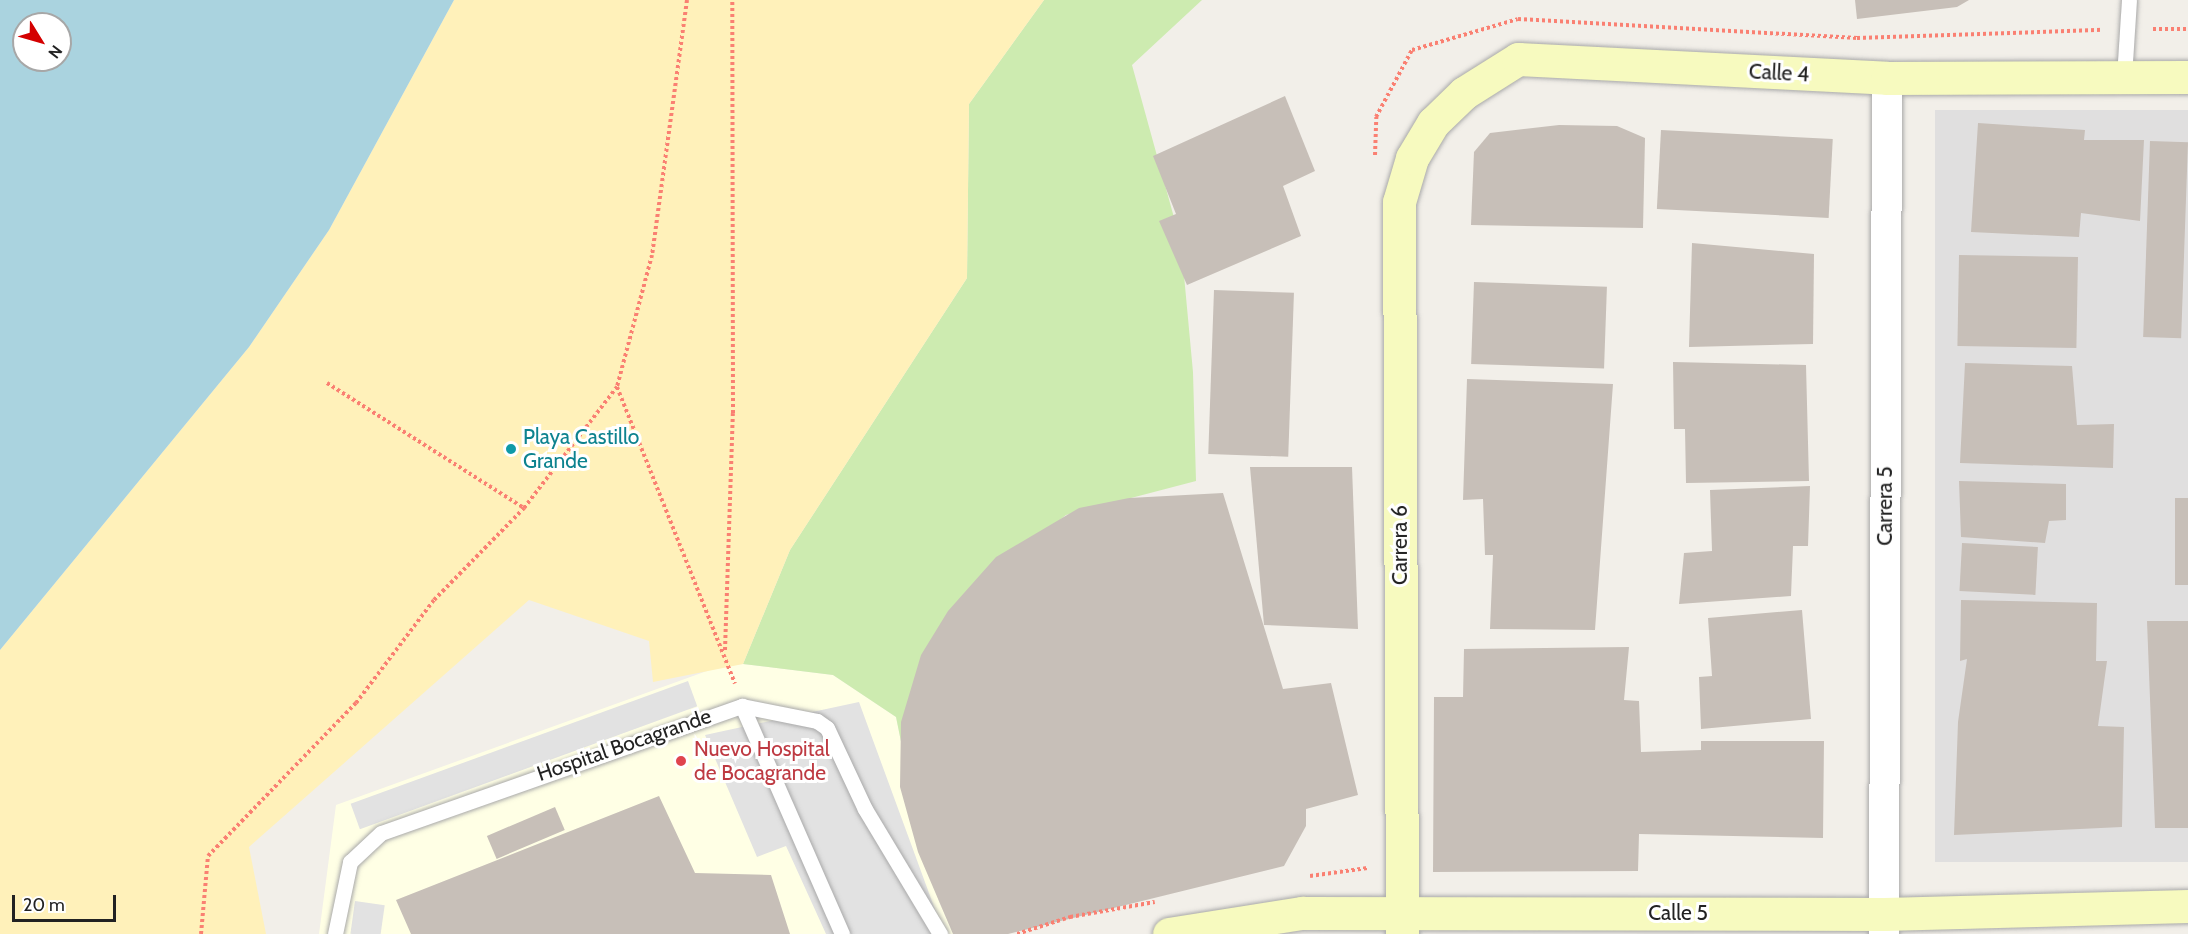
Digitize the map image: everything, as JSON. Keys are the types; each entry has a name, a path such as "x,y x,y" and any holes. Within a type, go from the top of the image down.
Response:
{"street":[{"name":"Calle 4","path":"1412,158 1433,123 1464,93 1518,59 1887,78 2188,78"},
{"name":"Carrera 5","path":"1884,924 1887,78"},
{"name":"Carrera 6","path":"1401,922 1399,202 1412,158"},
{"name":"Calle 5","path":"1169,934 1302,913 1401,922 1884,924 2188,906"}],"lane":[{"path":"2124,77 2128,0"},
{"path":"742,706 842,934"},
{"path":"742,706 817,721 827,728 865,809 940,934"},
{"name":"Hospital Bocagrande","path":"335,934 350,862 381,832 742,706"}],"path":[{"path":"201,934 208,856 356,703 434,600 524,508 617,387 652,255 687,0"},
{"path":"725,652 733,413 732,0"},
{"path":"1375,164 1376,117 1412,50 1518,19 1857,38 2188,29"},
{"path":"327,383 524,508"},
{"path":"617,387 725,652 742,706"},
{"path":"1296,878 1367,870 1367,858"},
{"path":"1017,934 1070,917 1160,901"}],"shaded area":[{"path":"1935,110 2188,110 2188,862 1935,862"},
{"name":"Nuevo Hospital de Bocagrande","path":"743,664 833,675 896,717 920,835 939,902 954,934 319,934 336,805 718,667"},
{"path":"688,681 697,706 360,829 351,804"},
{"path":"859,702 944,934 826,934 786,846 757,857 705,735"},
{"path":"355,901 385,905 381,934 350,934"}],"green space":[{"path":"1044,0 1202,0 1132,65 1181,243 1193,372 1196,481 1066,515 1008,562 920,835 896,717 833,675 743,664 790,550 967,278 969,104"}],"sand":[{"name":"Playa Castillo Grande","path":"454,0 1044,0 969,104 967,278 790,550 743,664 653,682 649,641 529,600 249,847 266,934 0,934 0,650 249,347 329,230"}],"water":[{"path":"0,0 454,0 329,230 249,347 0,650"}],"building":[{"path":"1855,0 1969,0 1957,7 1857,19"},
{"path":"1285,96 1315,171 1283,186 1301,236 1187,285 1159,221 1176,214 1153,156"},
{"path":"1978,123 2085,130 2084,140 2144,140 2140,221 2081,213 2079,237 1971,232"},
{"path":"1559,125 1617,126 1645,138 1643,228 1471,225 1474,152 1490,133"},
{"path":"1661,130 1833,139 1829,218 1657,209"},
{"path":"2150,141 2188,142 2181,338 2143,337"},
{"path":"1692,243 1814,254 1813,344 1689,347"},
{"path":"1959,255 2078,257 2076,348 1957,346"},
{"path":"1474,282 1607,287 1604,369 1471,364"},
{"path":"1214,290 1294,293 1288,457 1208,454"},
{"path":"1673,362 1806,365 1809,481 1686,483 1685,429 1674,429"},
{"path":"1965,363 2072,366 2077,425 2114,424 2113,468 1960,463"},
{"path":"1467,379 1613,384 1595,630 1490,629 1493,555 1485,555 1483,499 1463,500"},
{"path":"1250,467 1352,467 1358,629 1264,625"},
{"path":"1959,481 2066,484 2066,520 2049,521 2045,543 1961,537"},
{"path":"1810,486 1808,546 1793,546 1791,596 1679,604 1684,553 1712,551 1710,490"},
{"path":"1223,493 1283,689 1331,683 1358,795 1306,809 1306,826 1284,866 1008,934 953,934 918,852 900,787 901,722 921,655 948,611 996,557 1079,508 1129,498"},
{"path":"2175,498 2188,498 2188,585 2175,585"},
{"path":"1962,543 2038,547 2035,595 1959,591"},
{"path":"1961,600 2097,603 2096,661 2107,661 2098,726 2124,727 2122,827 1954,835 1958,722 1967,659 1960,661"},
{"path":"1802,610 1811,719 1701,729 1699,677 1712,676 1708,618"},
{"path":"2147,621 2188,621 2188,828 2155,828"},
{"path":"1629,647 1624,700 1639,701 1641,752 1701,750 1701,741 1824,741 1823,838 1639,834 1638,871 1433,872 1434,697 1463,697 1464,649"},
{"name":"Nuevo Hospital de Bocagrande","path":"659,796 695,873 771,875 790,934 411,934 396,900"},
{"path":"555,807 565,830 497,859 487,836"}],"place":[{"name":"Playa Castillo Grande","path":"511,449"},
{"name":"Nuevo Hospital de Bocagrande","path":"681,761"}]}
